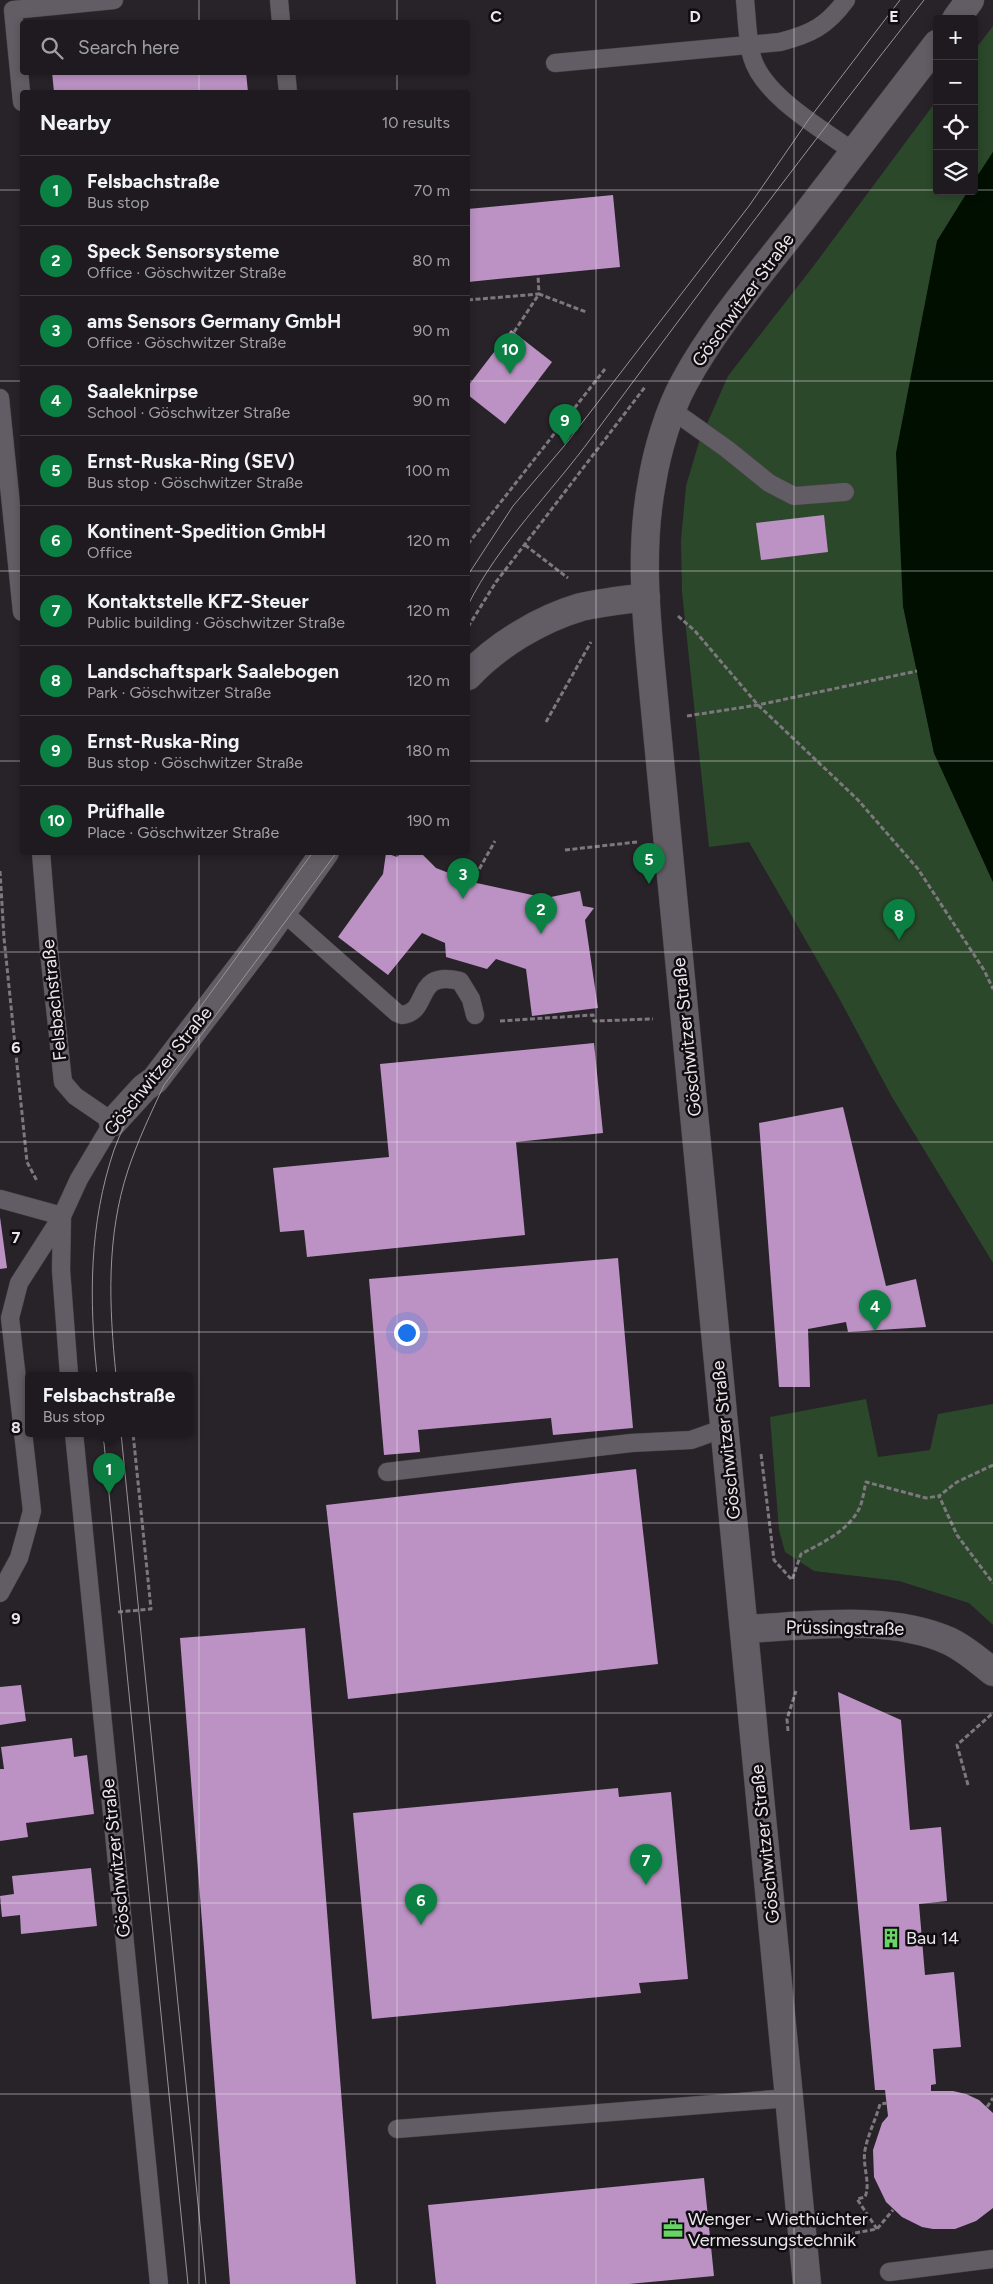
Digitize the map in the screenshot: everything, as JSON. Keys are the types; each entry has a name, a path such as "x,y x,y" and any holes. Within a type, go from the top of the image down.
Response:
{"main road":[{"path":"959,15 970,0"},
{"name":"Göschwitzer Straße","path":"807,2284 646,597 645,539 652,482 672,410 683,384 697,360 749,288 933,49"},
{"path":"470,674 479,664 521,634 552,617 583,607 646,597"},
{"name":"Göschwitzer Straße","path":"113,1122 144,1088 154,1080 282,912 322,855"},
{"name":"Prüssingstraße","path":"745,1629 886,1625 913,1629 951,1642 972,1655 993,1672"}],"lane":[{"path":"21,90 12,10 114,0"},
{"path":"279,0 281,20"},
{"path":"745,0 750,46 758,69 781,99 854,152"},
{"path":"555,62 780,42 815,31 838,12 846,0"},
{"path":"286,75 288,90"},
{"path":"0,398 20,593"},
{"path":"672,410 727,449 769,483 794,496 846,492"},
{"name":"Felsbachstraße","path":"41,855 63,1082 75,1096 113,1122"},
{"path":"282,912 397,1013 402,1015 413,1012 432,982 442,978 460,981 471,999 475,1015"},
{"name":"Göschwitzer Straße","path":"69,1372 61,1270 62,1216 79,1179 113,1122"},
{"path":"0,1199 62,1216 19,1283 10,1318 32,1511 19,1558 0,1593"},
{"path":"387,1472 631,1443 691,1440 725,1428"},
{"name":"Göschwitzer Straße","path":"74,1437 159,2284"},
{"path":"397,2129 789,2098"},
{"path":"889,2272 993,2259"}],"path":[{"path":"514,332 539,294 538,275"},
{"path":"470,300 539,294 586,312"},
{"path":"470,541 605,369"},
{"path":"470,624 496,582 640,393"},
{"path":"525,545 570,580"},
{"path":"646,597 672,610 695,631 758,705 858,800 918,869 984,970 993,989"},
{"path":"546,722 591,642"},
{"path":"683,717 758,705 917,671"},
{"path":"472,882 495,840"},
{"path":"565,850 637,842"},
{"path":"0,871 4,938 27,1162 30,1171 62,1216"},
{"path":"475,1015 490,1021 593,1015 594,1022 653,1019"},
{"path":"92,1615 151,1609 133,1437"},
{"path":"792,1580 801,1554 826,1541 849,1524 860,1508 866,1482 926,1498 939,1496 957,1482 993,1465"},
{"path":"939,1496 957,1536 993,1583"},
{"path":"968,1785 957,1745 993,1713"},
{"path":"987,2106 993,2098"},
{"path":"877,2229 856,2199 865,2197 868,2188 864,2173 865,2152 880,2104 887,2103"},
{"path":"829,2238 877,2229 893,2210"}],"green space":[{"path":"993,26 993,152 978,175 978,60 978,46"},
{"path":"933,105 933,195 966,195 937,241 903,606 934,753 993,882 993,1263 892,1097 839,998 749,842 709,847 682,592 681,540 686,486 699,442 728,376 812,268"},
{"path":"866,1399 878,1457 930,1450 938,1414 993,1404 993,1625 969,1603 899,1581 814,1571 785,1552 779,1530 770,1417"}],"shaded area":[{"path":"993,152 993,882 934,753 903,606 896,453 937,241 966,195 978,195 978,175"}],"building":[{"path":"52,75 246,75 248,90 54,90"},
{"path":"613,195 620,267 470,282 470,209"},
{"path":"511,330 552,362 505,424 470,397 470,383"},
{"path":"824,515 828,552 761,560 756,523"},
{"path":"386,855 397,857 399,855 423,855 436,868 472,882 546,898 580,891 583,906 594,908 585,920 598,1008 532,1016 526,969 496,959 487,969 446,957 445,943 422,933 388,975 338,937 383,874"},
{"path":"594,1043 603,1133 516,1142 525,1235 307,1257 304,1230 280,1232 273,1168 389,1157 380,1064"},
{"path":"843,1107 886,1286 916,1279 926,1327 848,1332 846,1322 808,1329 810,1387 779,1387 759,1123"},
{"path":"0,1217 7,1268 0,1269"},
{"path":"618,1258 633,1428 553,1435 551,1418 418,1430 420,1452 384,1455 369,1279"},
{"path":"636,1469 658,1664 348,1699 326,1505"},
{"path":"305,1628 356,2284 230,2284 180,1638"},
{"path":"21,1685 26,1721 0,1725 0,1687"},
{"name":"Bau 14","path":"838,1692 901,1720 910,1830 941,1827 947,1901 919,1904 925,1975 954,1972 961,2047 933,2049 936,2084 931,2085 931,2091 953,2091 966,2094 979,2100 993,2113 993,2208 976,2221 955,2229 922,2227 902,2217 886,2202 874,2177 873,2150 882,2123 888,2116 885,2090 875,2090"},
{"path":"72,1738 74,1757 87,1755 94,1814 26,1823 28,1837 0,1841 0,1769 4,1769 1,1747"},
{"path":"618,1788 619,1797 671,1792 688,1979 639,1983 641,1993 372,2019 353,1813"},
{"path":"91,1868 97,1926 21,1934 20,1915 2,1917 0,1896 14,1894 12,1876"},
{"path":"704,2178 714,2276 629,2284 436,2284 428,2205"}],"tram line":[{"path":"470,572 513,506 565,445 749,206 809,119 900,0"},
{"path":"470,601 510,539 576,458 756,217 924,0"},
{"path":"97,1372 92,1290 93,1262 100,1206 114,1150 136,1102 164,1057 311,855"},
{"path":"116,1372 111,1297 113,1246 121,1195 140,1137 164,1085 335,855"},
{"path":"103,1437 188,2284"},
{"path":"121,1437 206,2284"}],"place":[{"name":"Prüfhalle","path":"510,374"},
{"name":"Ernst-Ruska-Ring","path":"565,445"},
{"name":"Ernst-Ruska-Ring (SEV)","path":"649,884"},
{"name":"ams Sensors Germany GmbH","path":"463,899"},
{"name":"Speck Sensorsysteme","path":"541,934"},
{"name":"Landschaftspark Saalebogen","path":"899,940"},
{"name":"Saaleknirpse","path":"875,1331"},
{"name":"Felsbachstraße","path":"109,1494"},
{"name":"Kontaktstelle KFZ-Steuer","path":"646,1885"},
{"name":"Kontinent-Spedition GmbH","path":"421,1925"},
{"name":"Bau 14","path":"891,1938"},
{"name":"Wenger - Wiethüchter Vermessungstechnik","path":"673,2229"}]}
